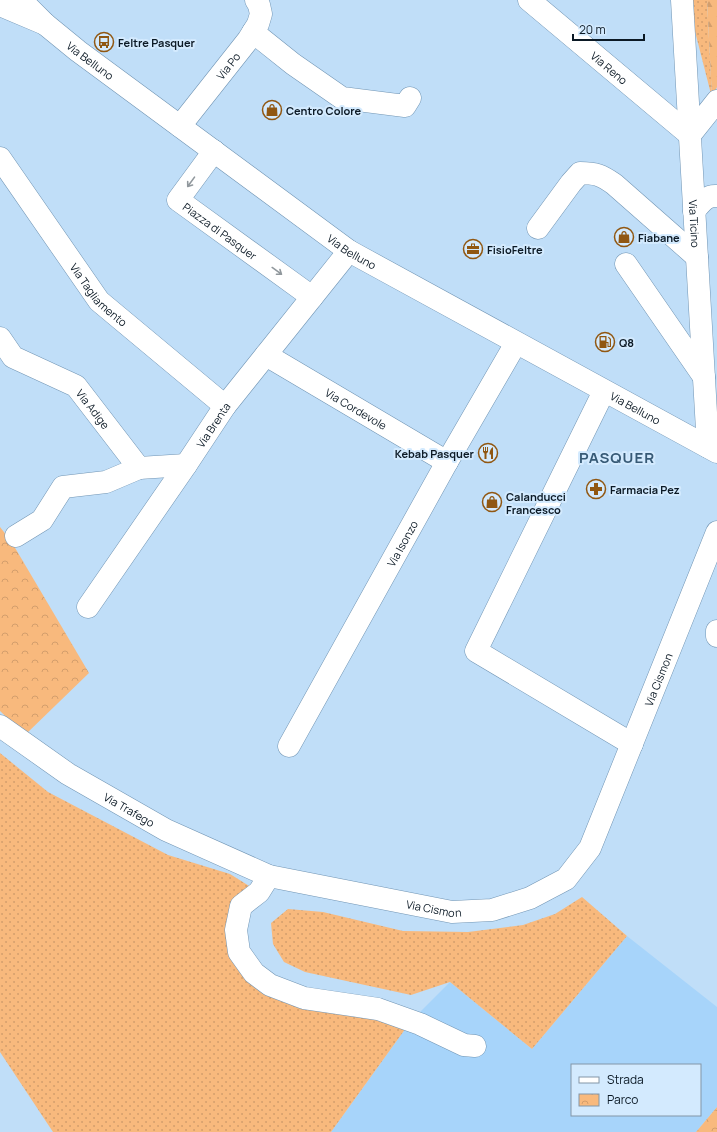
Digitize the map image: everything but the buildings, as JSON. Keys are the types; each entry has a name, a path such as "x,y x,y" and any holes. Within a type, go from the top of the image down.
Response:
{"street":[{"name":"Via Belluno","path":"21,0 46,24 78,51 349,251 712,450"},
{"name":"Via Po","path":"180,126 258,24 261,14 256,0"},
{"name":"Via Reno","path":"529,0 690,135"},
{"name":"Via Ticino","path":"682,0 704,377 712,450"},
{"path":"0,5 46,24"},
{"path":"253,32 293,64 342,98 405,106 410,98"},
{"path":"690,135 717,101"},
{"name":"Piazza di Pasquer","path":"214,151 178,200 312,297"},
{"name":"Via Tagliamento","path":"0,158 99,301 225,406"},
{"path":"538,228 580,173 592,173 602,176 614,184 697,257"},
{"path":"694,211 703,200 712,195 717,196"},
{"name":"Via Brenta","path":"88,607 225,406 349,251"},
{"path":"626,264 704,377"},
{"name":"Via Adige","path":"0,338 6,361 76,386 139,468"},
{"name":"Via Isonzo","path":"289,746 447,462 516,343"},
{"name":"Via Cordevole","path":"266,355 447,462"},
{"path":"604,391 476,651 632,744"},
{"path":"16,536 42,520 64,487 106,482 139,468 186,465"},
{"name":"Via Cismon","path":"269,876 452,912 492,910 530,898 566,878 590,848 717,532"},
{"path":"717,631 717,636"},
{"name":"Via Trafego","path":"0,726 68,774 166,830 269,876"},
{"path":"269,876 259,892 240,906 236,930 239,952 254,973 270,985 304,998 378,1009 420,1024 464,1045 475,1046"}],"shaded area":[{"path":"627,936 717,1007 717,1107 696,1132 331,1132 411,1021 450,982 532,1049"}],"green space":[{"path":"687,0 707,0 712,98"},
{"path":"707,0 717,0 717,87 712,98"},
{"path":"0,527 11,541 89,673 25,735 0,711"},
{"path":"0,753 48,792 168,855 230,874 259,892 241,906 254,973 411,1021 331,1132 53,1132 0,1052"},
{"path":"582,897 627,936 532,1049 450,982 411,995 305,972 284,962 273,944 271,923 288,909 323,912 403,931 468,932 523,925 555,914"},
{"path":"717,1107 717,1132 696,1132"}],"place":[{"name":"Feltre Pasquer","path":"104,42"},
{"name":"Centro Colore","path":"272,110"},
{"name":"Fiabane","path":"624,237"},
{"name":"FisioFeltre","path":"473,249"},
{"name":"Q8","path":"605,342"},
{"name":"Kebab Pasquer","path":"488,453"},
{"name":"Farmacia Pez","path":"596,489"},
{"name":"Calanducci Francesco","path":"492,502"}],"district":[{"name":"PASQUER","path":"617,457"}]}
